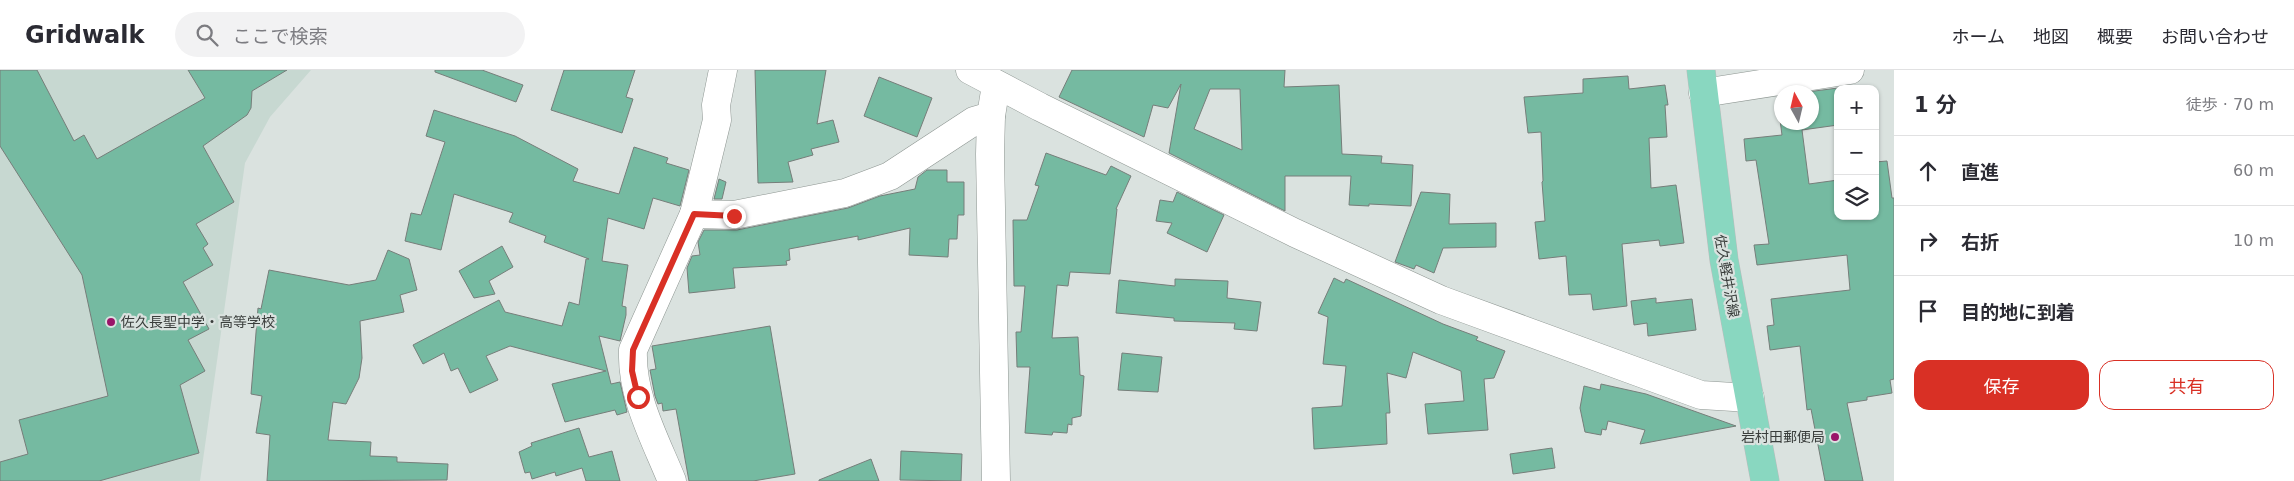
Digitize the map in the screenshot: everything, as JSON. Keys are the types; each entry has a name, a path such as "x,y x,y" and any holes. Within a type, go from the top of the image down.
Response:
{"main road":[{"name":"佐久軽井沢線","path":"1702,81 1724,260 1764,481"}],"street":[{"path":"672,481 638,397 632,371 633,350 694,214 717,120 716,105 723,70"},
{"path":"970,70 998,77 1295,234 1441,300 1701,395 1750,398"},
{"path":"1702,81 1850,70"},
{"path":"996,481 990,164 991,116 998,77"},
{"path":"694,214 734,216 845,193 890,176 974,121 991,116"}],"shaded area":[{"name":"佐久長聖中学・高等学校","path":"0,70 311,70 270,117 245,163 200,481 0,481"}],"building":[{"path":"0,70 37,70 74,141 84,135 97,159 205,98 188,70 287,70 252,91 251,108 247,115 203,146 234,202 196,224 208,244 203,248 213,265 183,282 209,329 188,340 205,371 180,385 199,453 99,481 0,481 0,462 28,454 19,420 108,396 82,275 0,146"},
{"path":"435,70 482,70 523,85 516,102 435,72"},
{"path":"564,70 635,70 626,97 633,99 622,133 551,110"},
{"path":"755,70 826,70 817,124 833,120 839,142 811,149 813,155 788,162 793,182 758,183"},
{"path":"1072,70 1285,70 1284,87 1339,85 1342,154 1382,156 1381,163 1413,165 1411,206 1349,205 1351,176 1285,176 1285,211 1169,153 1181,84 1168,108 1153,105 1144,137 1059,97","holes":["1210,89 1240,89 1242,150 1194,129"]},
{"path":"1628,76 1629,89 1665,85 1668,105 1665,105 1667,137 1649,138 1651,188 1676,185 1684,243 1660,246 1659,240 1622,244 1627,306 1593,310 1591,294 1569,295 1566,256 1539,259 1535,222 1545,221 1541,132 1528,133 1524,97 1583,93 1583,79"},
{"path":"879,77 932,98 917,137 864,116"},
{"path":"1834,89 1834,126 1819,128 1819,90"},
{"path":"434,110 515,136 578,169 573,181 619,194 634,147 668,158 666,163 689,170 680,206 653,198 644,229 608,218 602,261 628,265 622,306 626,307 626,315 620,341 599,336 611,384 620,382 627,412 617,415 615,410 565,422 552,384 606,371 510,346 486,356 498,380 470,393 458,368 451,371 444,353 423,364 413,345 499,300 505,312 562,326 569,302 579,305 586,259 589,259 544,242 546,236 509,222 513,213 454,194 441,250 405,241 411,213 421,215 445,142 426,136"},
{"path":"1781,130 1802,130 1809,184 1834,181 1834,220 1879,220 1879,162 1887,161 1892,198 1894,198 1894,379 1890,380 1892,393 1867,397 1867,400 1847,403 1863,481 1825,481 1811,409 1807,410 1800,346 1770,350 1767,326 1774,325 1771,299 1850,290 1847,255 1757,265 1754,245 1769,244 1756,160 1746,161 1744,139 1782,135"},
{"path":"1046,153 1106,175 1111,166 1131,176 1116,209 1110,274 1070,272 1068,286 1057,285 1052,338 1078,337 1080,375 1084,376 1081,416 1072,418 1072,425 1068,424 1067,433 1053,432 1052,435 1025,433 1030,367 1017,367 1016,332 1021,332 1025,286 1014,286 1013,220 1027,220 1039,186 1035,185"},
{"path":"927,170 947,170 947,182 964,182 964,215 958,215 957,239 949,239 948,257 909,255 910,228 858,240 858,236 789,249 790,260 786,261 787,265 733,268 735,288 689,293 687,268 692,256 700,255 698,242 704,230 737,230 848,208 880,196 915,189 918,177"},
{"path":"719,179 726,182 722,199 714,199"},
{"path":"1177,192 1224,215 1207,252 1167,233 1172,223 1156,221 1160,200 1173,202"},
{"path":"1421,192 1450,194 1449,224 1496,223 1496,247 1443,248 1434,273 1416,265 1414,269 1395,262"},
{"path":"502,246 513,267 489,281 495,294 474,298 459,271"},
{"path":"388,250 409,259 417,290 400,295 404,312 360,321 362,358 359,378 346,404 333,402 328,440 371,442 370,456 397,457 397,462 448,464 447,480 267,481 270,435 256,433 262,396 251,394 258,308 261,309 269,270 349,285 376,280"},
{"path":"1334,278 1344,283 1346,279 1443,324 1478,337 1476,340 1505,351 1494,378 1484,379 1488,430 1428,434 1425,404 1464,401 1461,371 1413,352 1406,378 1387,373 1390,413 1386,413 1387,444 1314,449 1312,408 1342,406 1346,366 1323,364 1328,317 1318,313"},
{"path":"1175,279 1228,281 1227,298 1261,302 1257,331 1234,329 1235,323 1174,321 1174,318 1116,313 1119,280 1175,286"},
{"path":"1656,298 1656,303 1692,299 1696,330 1648,336 1647,323 1634,325 1631,301"},
{"path":"770,326 795,474 753,481 689,481 676,409 663,411 662,403 658,404 655,396 650,370 656,369 652,346"},
{"path":"1122,353 1162,357 1158,392 1118,390"},
{"path":"1601,384 1646,394 1736,426 1640,444 1645,430 1608,421 1606,430 1602,429 1601,435 1585,432 1580,408 1584,386 1600,390"},
{"path":"579,428 589,457 612,451 620,481 586,481 582,468 556,476 555,472 532,479 530,472 525,473 519,452 532,446 531,443"},
{"path":"1552,448 1555,468 1513,474 1510,454"},
{"path":"901,451 962,454 961,481 900,480"},
{"path":"871,459 879,481 819,481 819,480"}],"place":[{"name":"佐久長聖中学・高等学校","path":"111,322"},
{"name":"岩村田郵便局","path":"1835,437"}],"route":[{"path":"638,397 632,371 633,350 694,214 734,216"}]}
